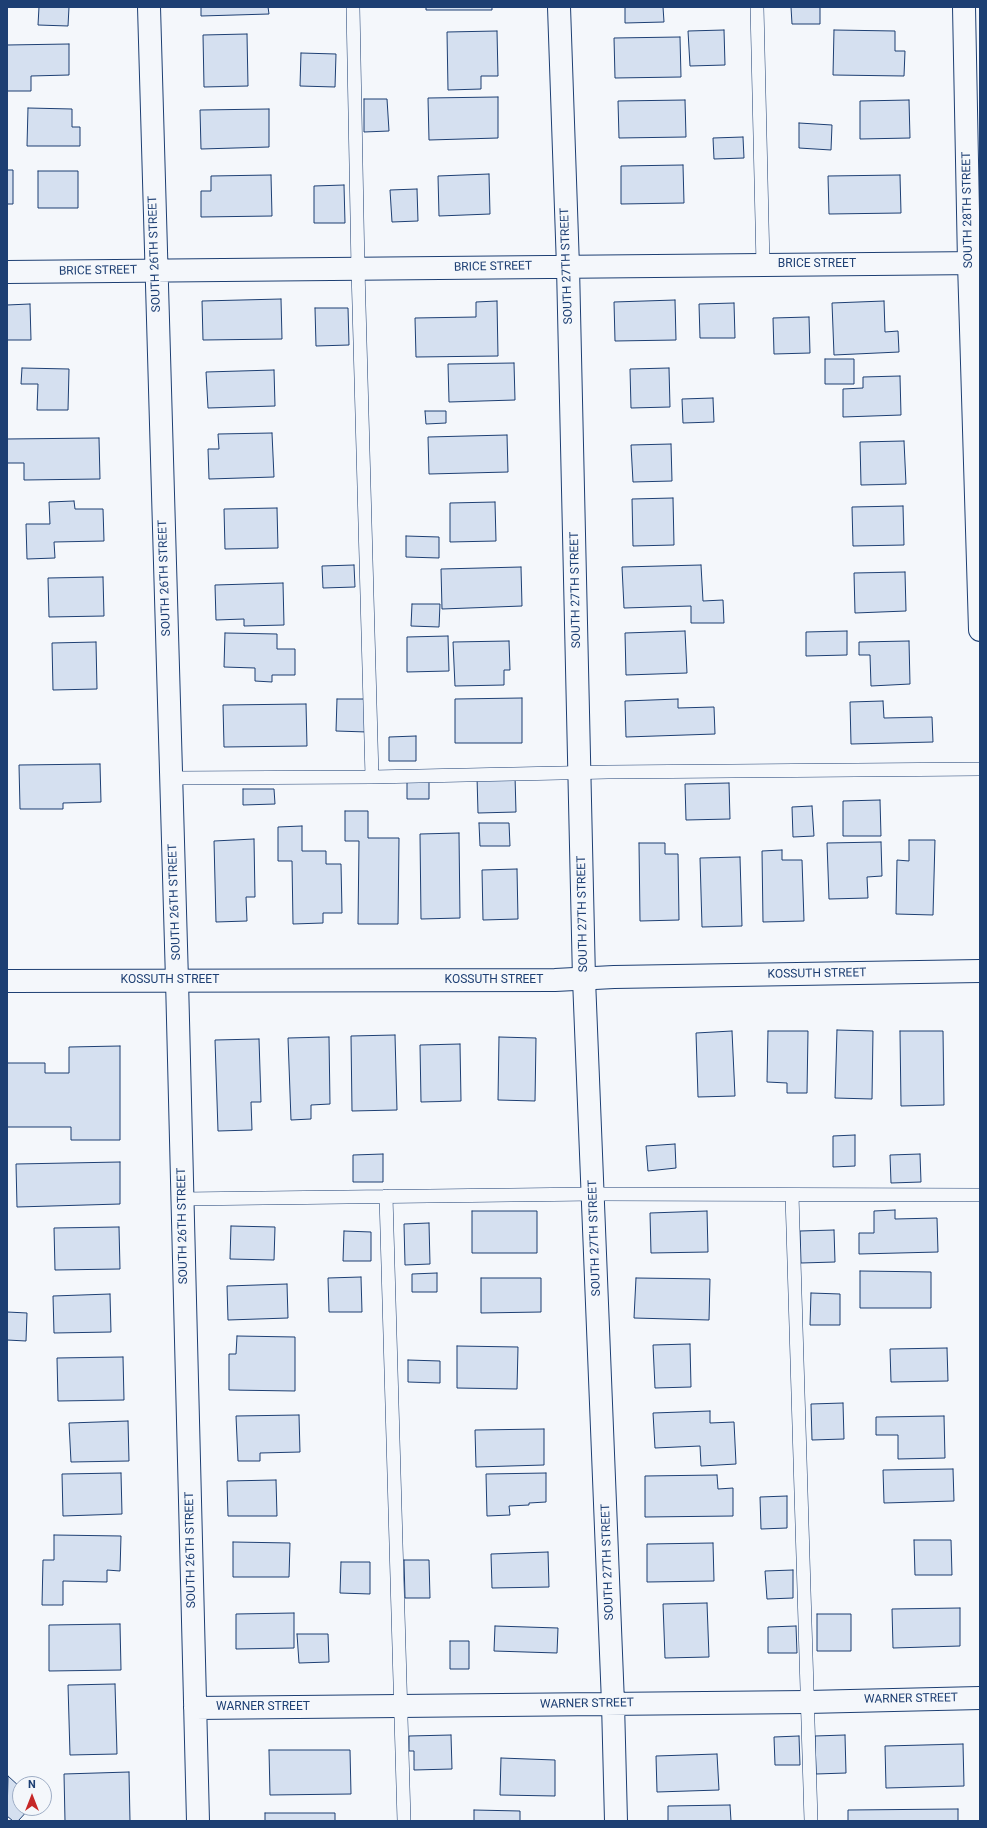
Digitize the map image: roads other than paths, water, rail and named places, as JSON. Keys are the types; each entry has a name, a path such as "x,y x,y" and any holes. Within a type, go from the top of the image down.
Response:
{"street":[{"name":"SOUTH 26TH STREET","path":"149,7 155,270 177,980 198,1821"},
{"name":"SOUTH 27TH STREET","path":"559,7 568,267 584,979 613,1703 616,1821"},
{"name":"SOUTH 28TH STREET","path":"964,7 975,263 980,630"},
{"name":"BRICE STREET","path":"7,272 975,263"},
{"name":"KOSSUTH STREET","path":"7,981 584,979 614,977 980,971"},
{"name":"WARNER STREET","path":"195,1708 807,1702 980,1698"}],"lane":[{"path":"353,7 358,269 372,777"},
{"path":"757,7 763,265"},
{"path":"171,778 372,777 580,772 980,769"},
{"path":"182,1199 593,1194 980,1195"},
{"path":"792,1194 811,1821"},
{"path":"386,1196 402,1706 404,1821"}]}
